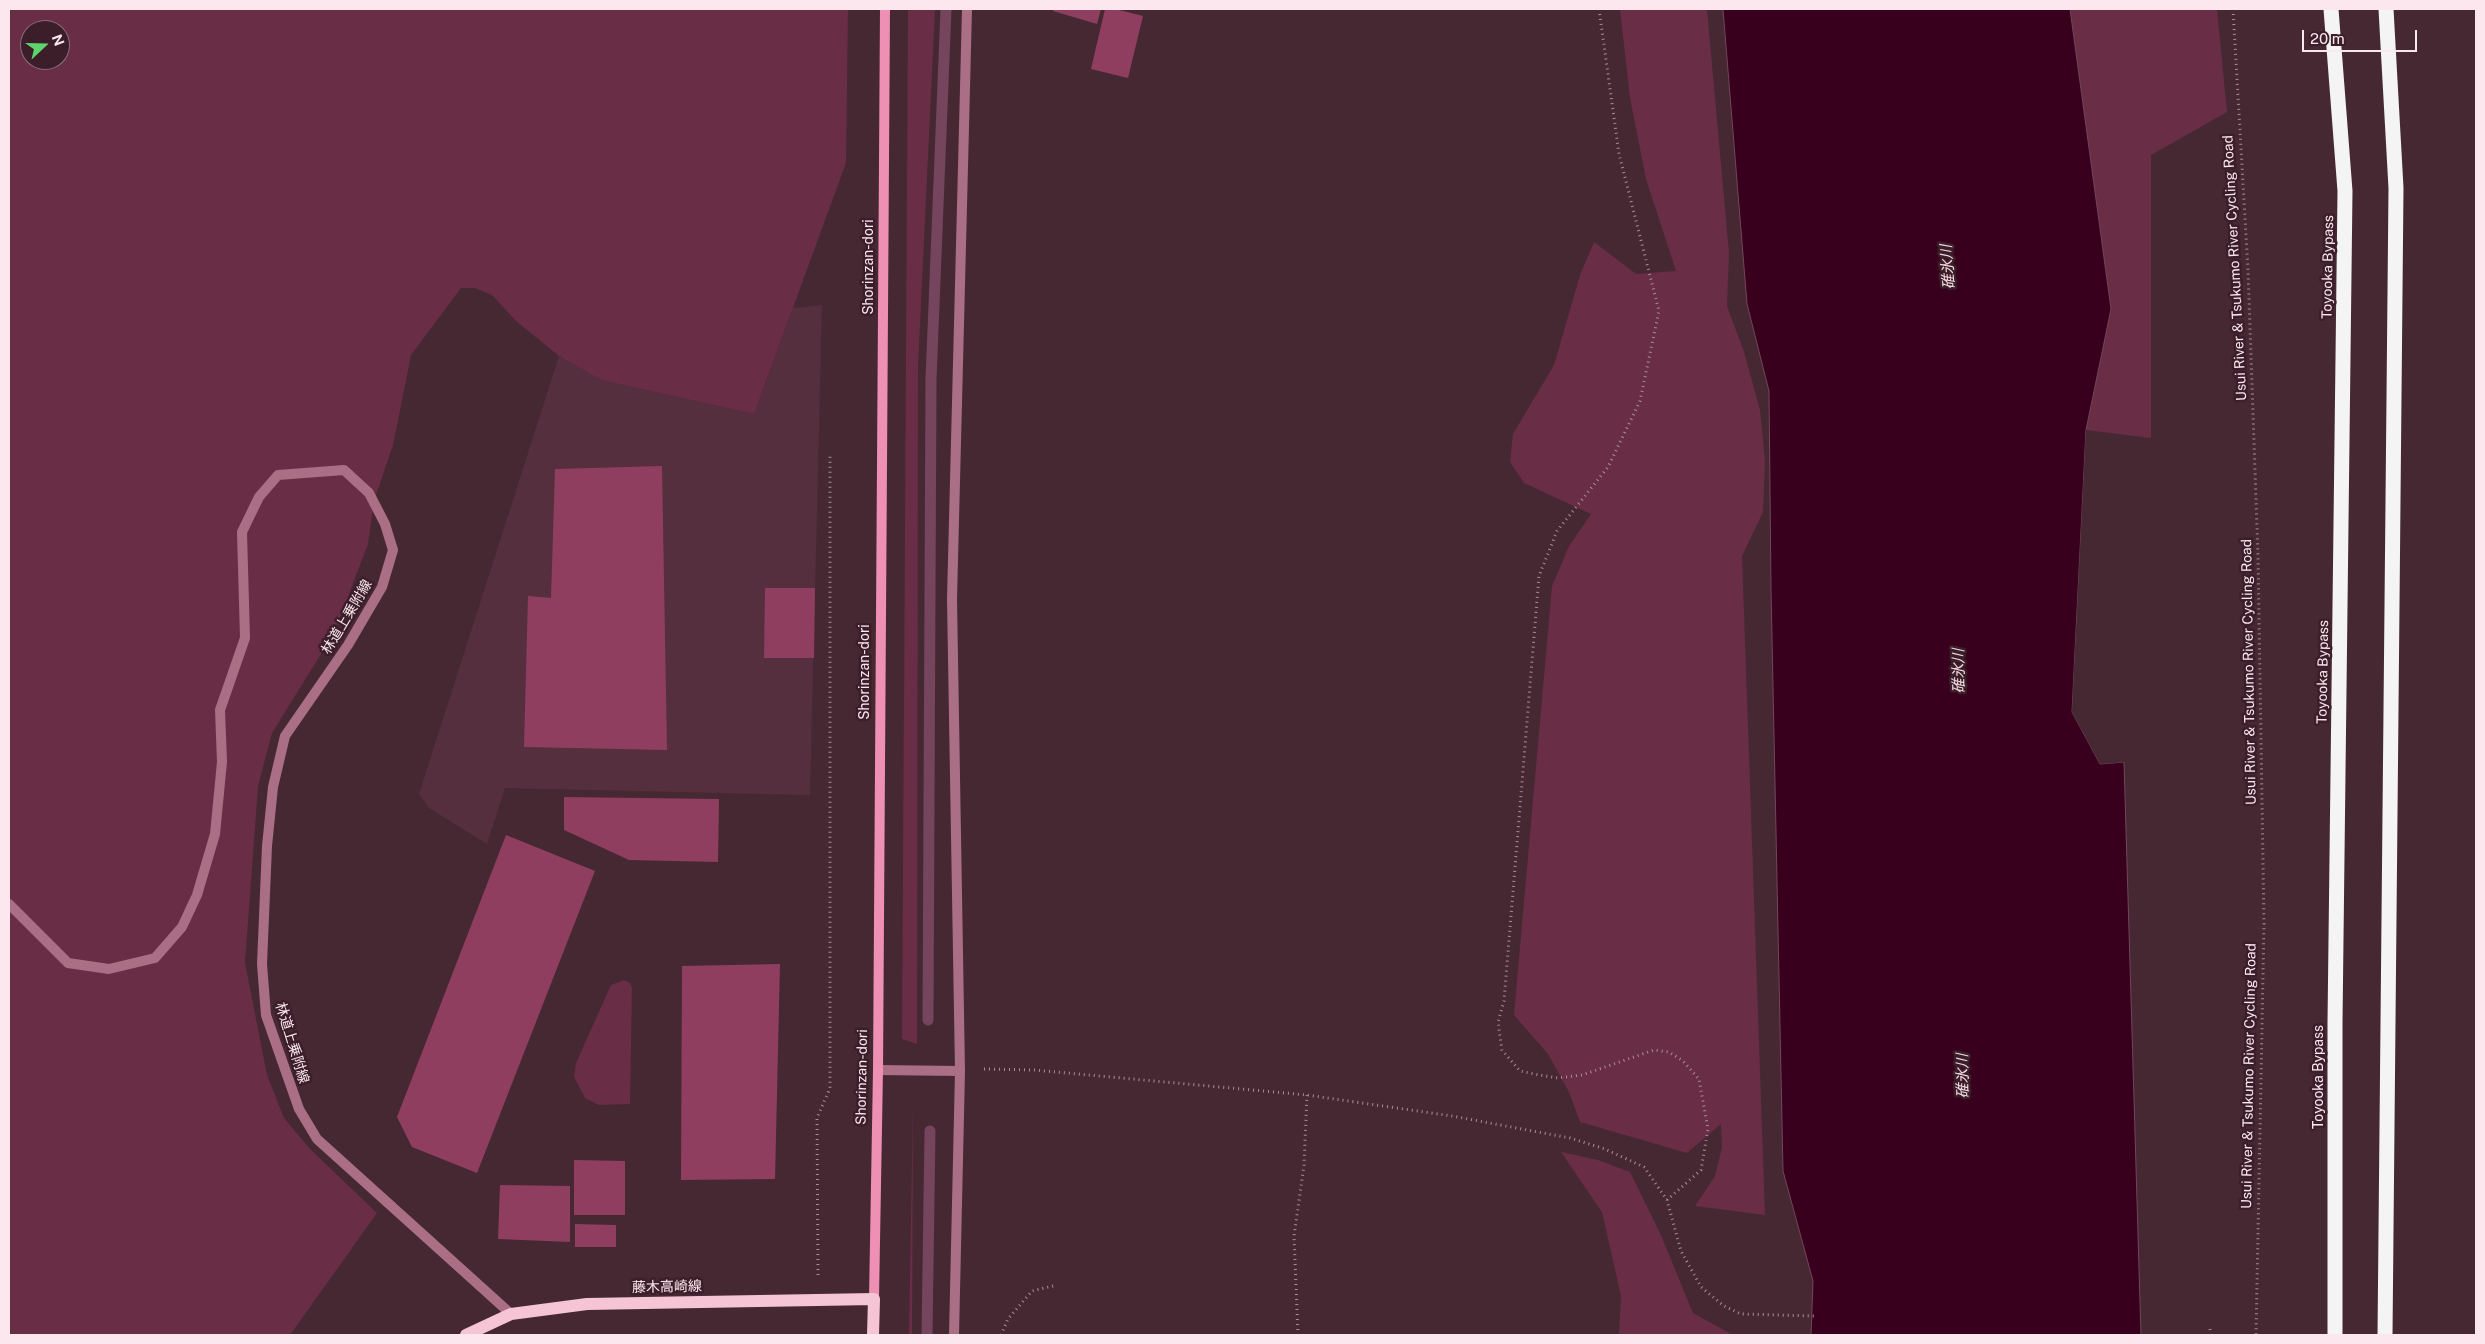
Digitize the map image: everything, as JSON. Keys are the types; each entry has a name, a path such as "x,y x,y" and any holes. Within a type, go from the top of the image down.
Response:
{"highway":[{"name":"Toyooka Bypass","path":"2331,9 2345,191 2335,1022 2334,1335"},
{"path":"2386,9 2396,188 2386,1335"}],"main road":[{"name":"藤木高崎線","path":"466,1335 510,1314 587,1304 874,1299"},
{"name":"Shorinzan-dori","path":"874,1299 874,1335"}],"street":[{"name":"Shorinzan-dori","path":"874,1299 878,1070 885,9"},
{"path":"954,1335 960,1071 952,600 968,9"},
{"name":"林道上乗附線","path":"9,904 68,963 109,969 155,958 182,927 197,895 215,834 222,762 220,710 245,638 242,532 259,497 278,475 344,470 369,493 385,524 393,550 382,587 348,645 285,736 273,787 267,846 262,964 266,1015 299,1108 317,1139 510,1314"},
{"path":"878,1070 960,1071"}],"path":[{"path":"1599,9 1619,154 1659,312 1640,401 1608,467 1557,531 1539,576 1504,1001 1498,1022 1502,1050 1520,1071 1558,1078 1582,1075 1654,1050 1669,1052 1683,1061 1699,1079 1708,1130 1701,1170 1667,1200"},
{"name":"Usui River & Tsukumo River Cycling Road","path":"2233,9 2248,270 2258,556 2264,924 2256,1335"},
{"path":"818,1300 817,1118 830,1088 830,455"},
{"path":"960,1071 1004,1068 1034,1070 1306,1095 1452,1116 1570,1138 1606,1149 1644,1167 1667,1200 1681,1251 1701,1287 1724,1306 1742,1314 1814,1316"},
{"path":"1298,1335 1294,1236 1304,1165 1306,1095"},
{"path":"1000,1335 1008,1319 1032,1291 1057,1285"},
{"path":"2210,1329 2211,1335"}],"shaded area":[{"path":"9,9 848,9 846,163 754,414 601,380 559,356 516,321 492,295 475,288 461,288 411,355 393,445 374,501 368,544 334,633 272,733 258,786 245,963 267,1075 284,1118 310,1149 377,1213 290,1335 9,1335"},
{"path":"908,9 935,9 918,366 917,1044 902,1039"},
{"path":"1620,9 1707,9 1729,253 1727,306 1744,352 1760,410 1765,461 1763,512 1742,556 1765,1215 1695,1206 1715,1176 1722,1147 1721,1124 1687,1153 1580,1122 1569,1092 1548,1054 1514,1015 1552,586 1569,546 1591,514 1524,483 1510,462 1513,434 1554,365 1580,275 1594,242 1636,274 1676,271 1646,179 1630,98"},
{"path":"2070,9 2217,9 2227,112 2151,155 2151,438 2086,430 2111,309"},
{"path":"822,305 810,795 505,788 487,844 429,808 419,794 559,356 601,380 754,414 793,308"},
{"path":"624,980 630,983 632,988 630,1104 599,1105 585,1098 574,1077 576,1063 611,985"},
{"path":"913,1103 912,1335 909,1335"},
{"path":"1561,1152 1598,1160 1630,1172 1660,1233 1693,1313 1733,1335 1619,1335 1621,1296 1602,1212"}],"water":[{"name":"碓氷川","path":"1723,9 2070,9 2111,309 2086,430 2072,712 2100,764 2124,762 2141,1335 1811,1335 1813,1281 1783,1171 1771,590 1769,391 1747,304"}],"pier":[{"path":"2086,430 2089,430 2074,712 2101,762 2124,759 2126,762 2100,764 2072,712"}],"building":[{"path":"1053,9 1101,9 1097,24 1053,11"},
{"path":"1105,9 1115,9 1143,16 1128,78 1091,69"},
{"path":"662,466 667,750 524,747 528,596 551,598 555,469"},
{"path":"765,588 815,588 814,658 764,658"},
{"path":"564,797 719,799 718,862 629,860 564,830"},
{"path":"506,835 595,871 477,1173 412,1147 397,1117"},
{"path":"780,964 775,1179 681,1180 682,966"},
{"path":"574,1160 625,1161 625,1215 574,1215"},
{"path":"500,1185 570,1186 570,1242 498,1239"},
{"path":"575,1224 616,1225 616,1247 575,1247"}],"waterway":[{"path":"928,1020 931,379 946,9"},
{"path":"927,1335 930,1131"}]}
